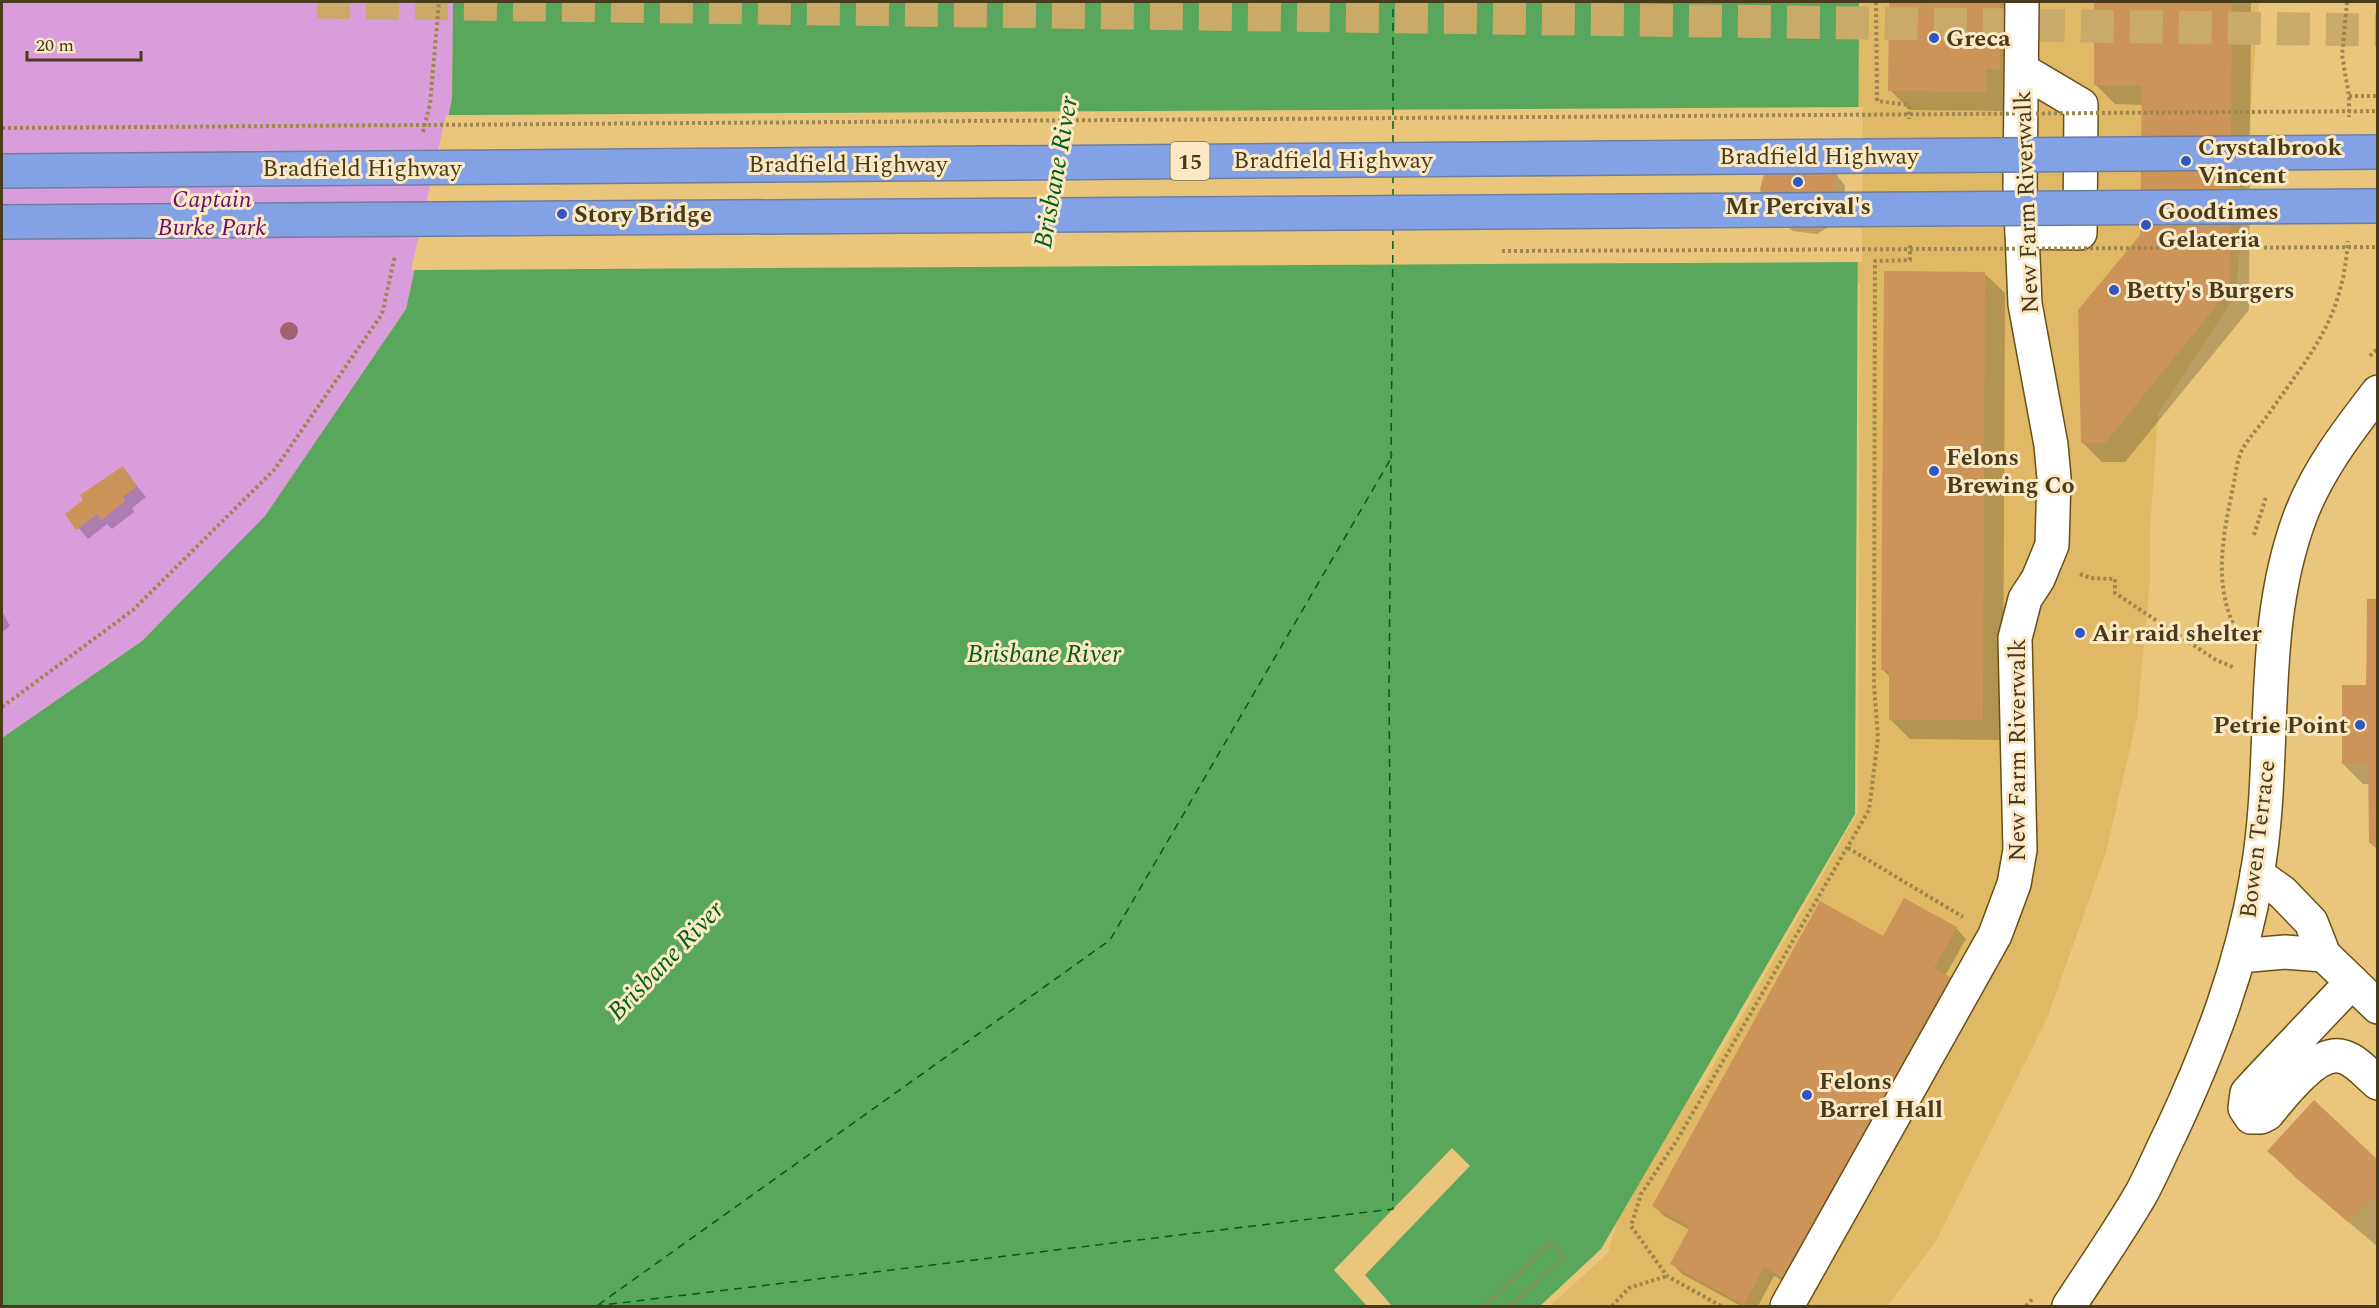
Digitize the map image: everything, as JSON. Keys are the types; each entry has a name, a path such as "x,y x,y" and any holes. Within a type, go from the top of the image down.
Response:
{"highway":[{"name":"Bradfield Highway","path":"2,171 2378,152"},
{"name":"15","path":"2,222 2378,206"}],"street":[{"name":"New Farm Riverwalk","path":"1787,1306 1995,935 2014,884 2020,850 2015,638 2025,599 2047,561 2052,534 2054,478 2051,445 2025,304 2022,232 2022,2"},
{"path":"2022,70 2081,105 2080,233 2022,232"},
{"name":"Bowen Terrace","path":"2069,1306 2147,1182 2192,1087 2223,1008 2239,956 2258,874 2280,589 2299,519 2312,488 2378,392"},
{"path":"2258,874 2282,892 2311,922 2325,955 2378,1007"},
{"path":"2239,956 2285,952 2325,955"},
{"path":"2352,982 2247,1094 2246,1114 2256,1118 2267,1114 2315,1063 2328,1056 2340,1056 2354,1062 2378,1083"}],"path":[{"path":"422,139 430,104 439,2"},
{"path":"2347,2 2342,55 2349,96 2349,119"},
{"path":"2349,96 2378,96"},
{"path":"2,128 2378,111"},
{"path":"2240,638 2229,618 2222,594 2221,563 2241,453 2325,334 2335,311 2343,279 2348,232"},
{"path":"2,707 133,610 275,469 382,314 398,244"},
{"path":"1721,1306 1667,1276 1631,1226 1641,1194 1677,1140 1869,810 1878,738 1874,685 1875,261"},
{"path":"2091,578 2115,579 2115,592 2216,660 2235,668"},
{"path":"2235,679 2237,658"},
{"path":"1848,848 1995,935"},
{"path":"1485,1306 1551,1243 1564,1257 1510,1306"},
{"path":"1612,1306 1629,1288 1667,1276"},
{"path":"2026,1306 2039,1290"}],"shaded area":[{"path":"1843,2 2259,2 2236,294 2158,414 2150,530 2150,582 2137,718 2106,852 2048,1016 1936,1241 1887,1306 1550,1306 1608,1253 1637,1152 1703,1084 1858,812 1860,283 1752,282"}],"green space":[{"name":"Captain Burke Park","path":"2,2 453,2 452,99 406,309 266,516 142,641 2,738"}],"water":[{"name":"Brisbane River","path":"453,2 1859,2 1855,814 1601,1249 1540,1306 2,1306 2,738 142,641 265,516 406,309 452,99"}],"pier":[{"name":"Story Bridge","path":"1863,107 1862,262 411,270 446,115"},
{"path":"1452,1148 1470,1166 1365,1275 1392,1306 1367,1306 1334,1270"}],"building":[{"path":"1889,2 2000,2 2000,69 1986,69 1986,92 1888,91"},
{"name":"Crystalbrook Vincent","path":"2094,2 2232,2 2230,289 2105,443 2081,443 2078,310 2140,235 2142,86 2094,85"},
{"path":"1829,164 1835,174 1834,200 1763,202 1760,189 1766,166"},
{"name":"Felons Brewing Co","path":"1884,271 1985,272 1983,720 1889,720 1889,670 1881,670"},
{"path":"123,466 137,486 123,497 125,501 101,520 97,514 76,530 65,514 83,500 80,495"},
{"name":"Petrie Point","path":"2367,599 2378,599 2378,843 2369,843 2368,764 2342,764 2342,685 2366,685"},
{"name":"Felons Barrel Hall","path":"1904,898 1957,927 1934,968 1962,984 1796,1285 1764,1267 1744,1305 1670,1264 1690,1227 1652,1206 1820,901 1883,936"},
{"path":"2314,1100 2378,1160 2378,1192 2348,1222 2267,1151"}],"ferry route":[{"path":"1393,2 1393,143"},
{"path":"1393,175 1393,197"},
{"path":"595,1306 1393,1209 1389,691 1393,229"},
{"path":"598,1305 1110,940 1393,455"}],"tunnel":[{"path":"317,2 2378,30"}],"place":[{"name":"Greca","path":"1934,38"},
{"name":"Crystalbrook Vincent","path":"2186,161"},
{"name":"Mr Percival's","path":"1798,182"},
{"name":"Story Bridge","path":"562,214"},
{"name":"Goodtimes Gelateria","path":"2146,225"},
{"name":"Betty's Burgers","path":"2114,290"},
{"name":"Felons Brewing Co","path":"1934,471"},
{"name":"Air raid shelter","path":"2080,633"},
{"name":"Petrie Point","path":"2360,725"},
{"name":"Felons Barrel Hall","path":"1807,1095"}]}
